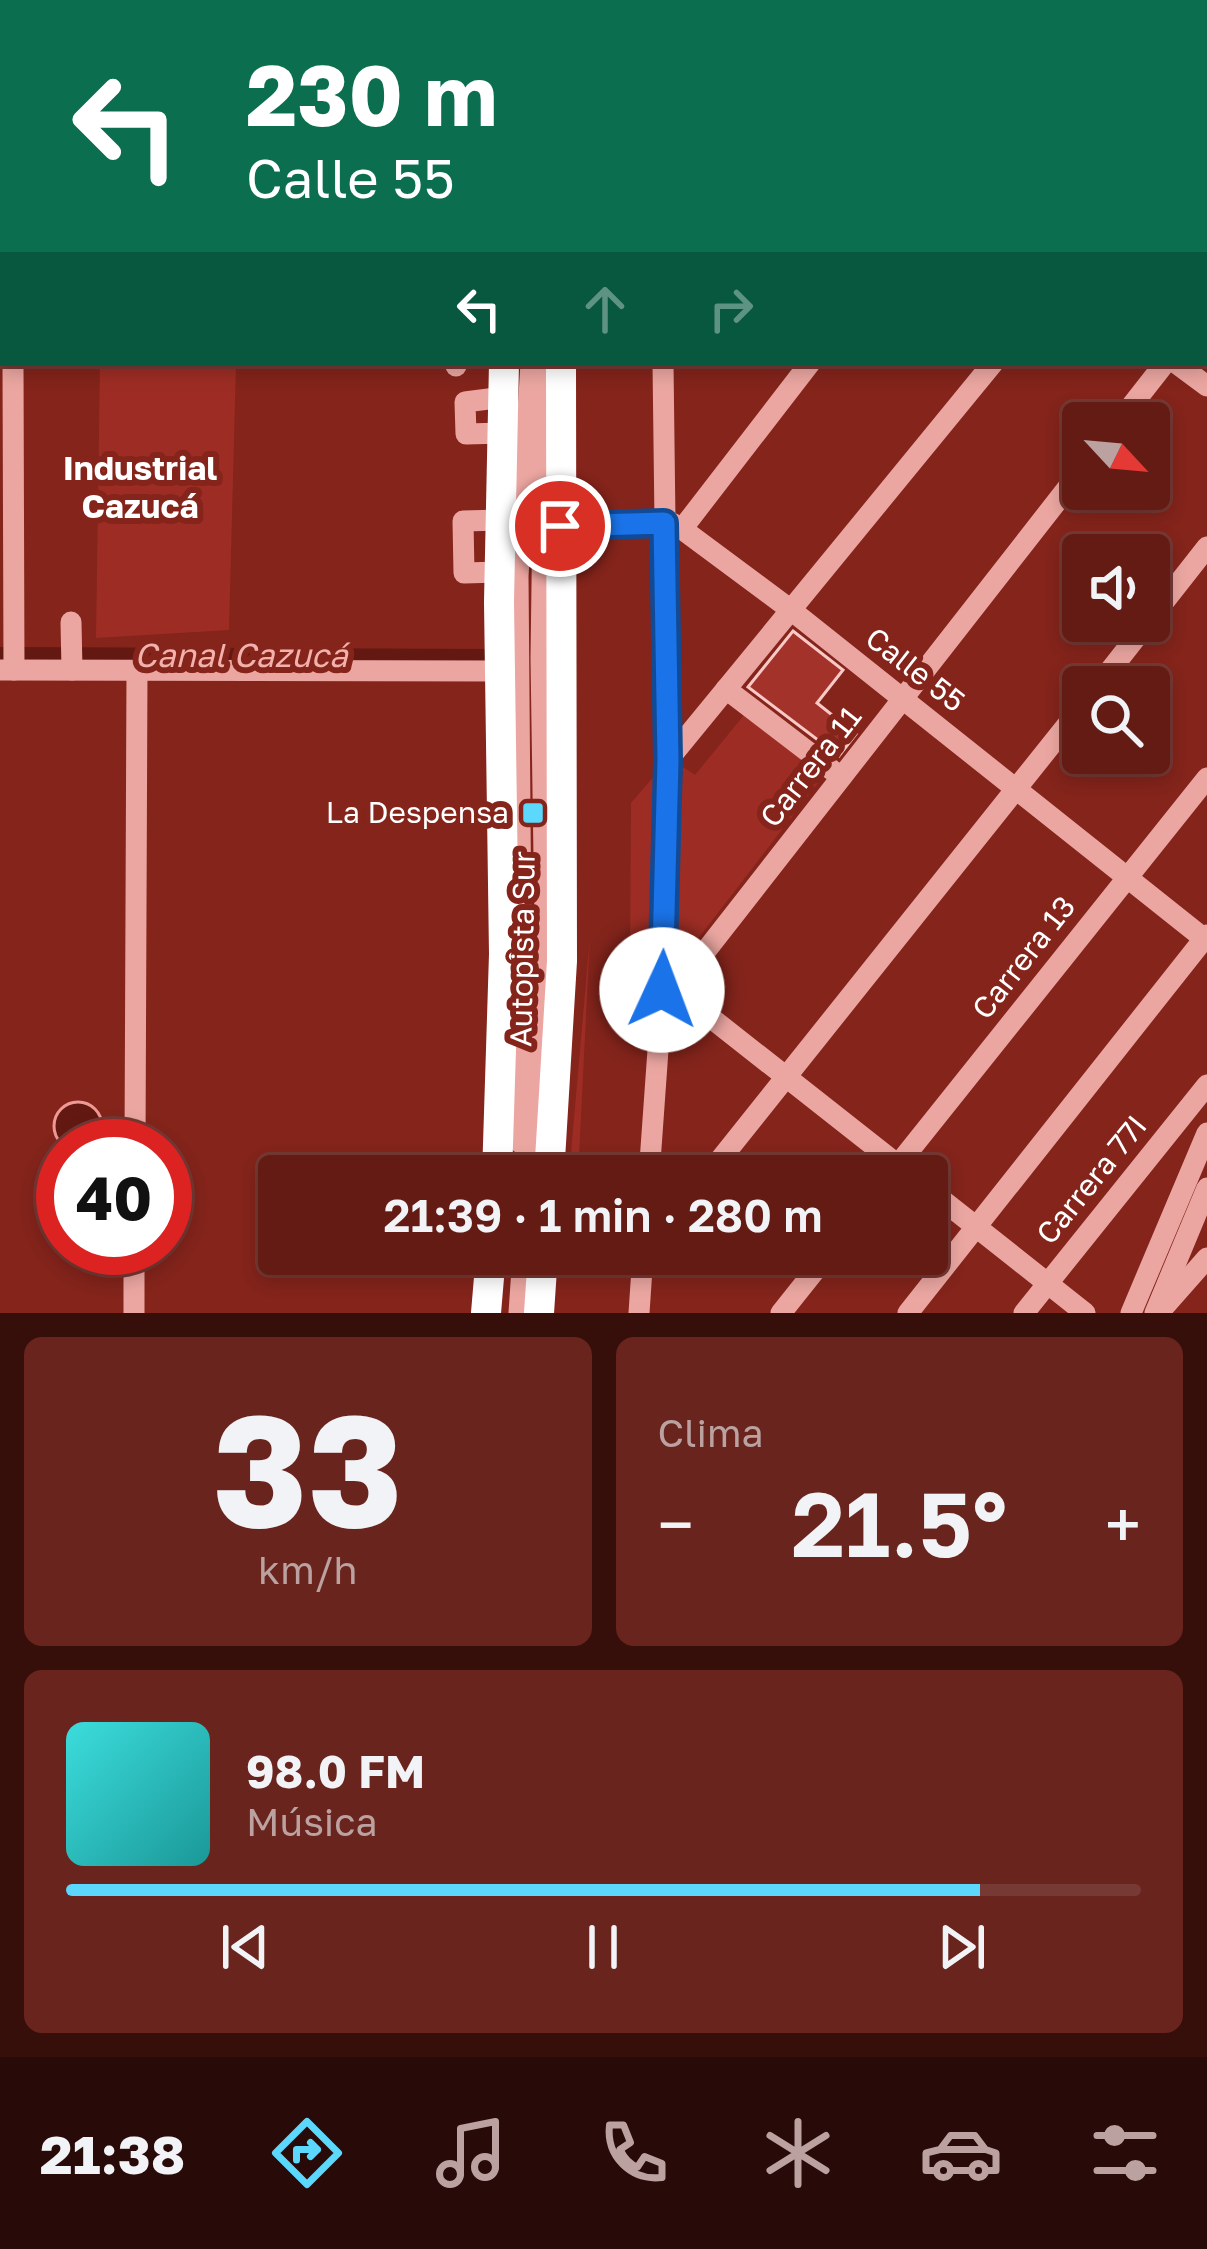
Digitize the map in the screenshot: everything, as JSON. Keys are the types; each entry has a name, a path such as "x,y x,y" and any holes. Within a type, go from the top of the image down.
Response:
{"highway":[{"name":"Autopista Sur","path":"498,1155 504,954 500,572 504,366"},
{"name":"Autopista Sur","path":"549,1155 562,961 561,366"},
{"path":"486,1313 489,1275"},
{"path":"533,1275 539,1313"}],"street":[{"path":"13,366 10,662 72,661 137,670 500,671"},
{"path":"518,1155 522,1055 518,576 531,366"},
{"path":"532,1155 546,989 541,658 545,366"},
{"path":"651,1155 669,984 673,526 663,366"},
{"path":"560,526 673,526 807,366"},
{"path":"668,760 991,366"},
{"path":"1134,402 1163,366"},
{"path":"1180,366 1207,386"},
{"name":"Carrera 11","path":"669,984 842,777 1062,495"},
{"name":"Calle 55","path":"673,526 791,610 1206,939"},
{"path":"1114,666 1207,548"},
{"path":"71,622 72,661"},
{"path":"135,1119 137,670"},
{"path":"726,689 842,777"},
{"path":"723,1155 1062,733"},
{"name":"Carrera 13","path":"913,1155 1207,778"},
{"path":"908,1313 1206,939"},
{"path":"669,984 880,1155"},
{"name":"Carrera 77I","path":"1024,1313 1207,1084"},
{"path":"1131,1313 1207,1133"},
{"path":"1157,1313 1207,1189"},
{"path":"948,1205 1085,1313"},
{"path":"1157,1313 1207,1258"},
{"path":"134,1275 134,1313"},
{"path":"508,1313 522,1275"},
{"path":"519,1313 526,1275"},
{"path":"640,1313 642,1275"},
{"path":"781,1313 811,1275"}],"shaded area":[{"path":"100,366 236,366 229,630 96,638"},
{"path":"20,649 483,650 483,662 20,662"},
{"path":"744,715 824,775 673,971 683,767 695,775"},
{"path":"656,774 649,979 630,963 631,803"},
{"path":"590,936 579,1155 571,1155"},
{"path":"78,1102 95,1109 100,1117 56,1119 61,1109"}],"building":[{"path":"793,631 843,670 817,703 856,734 839,756 748,687"}],"waterway":[{"name":"Canal Cazucá","path":"0,654 483,656"}],"place":[{"name":"La Despensa","path":"533,813"}],"district":[{"name":"Industrial Cazucá","path":"140,487"}],"route":[{"path":"560,526 664,523 668,760 662,990"}]}
